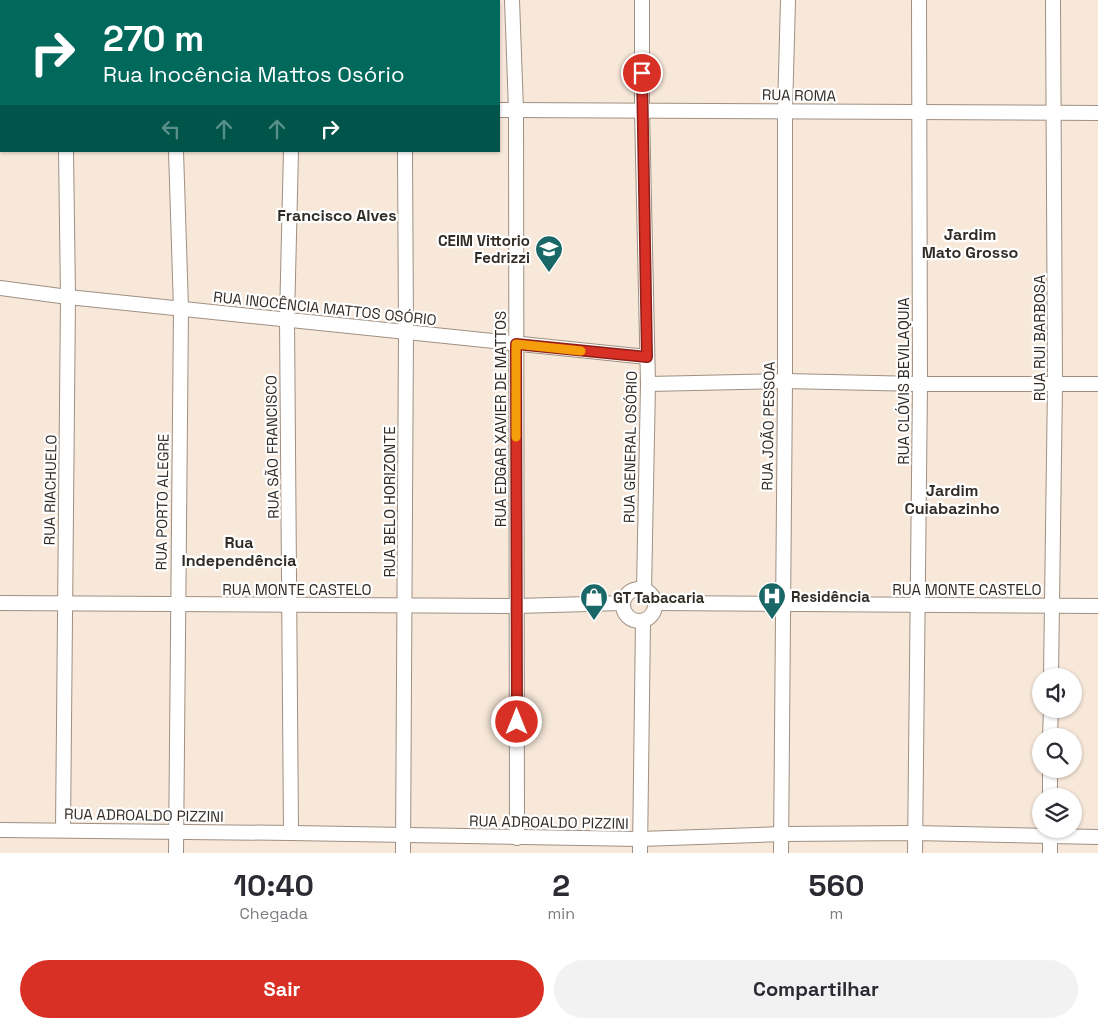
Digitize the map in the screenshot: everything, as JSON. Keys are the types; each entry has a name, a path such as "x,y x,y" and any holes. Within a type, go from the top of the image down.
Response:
{"street":[{"name":"RUA EDGAR XAVIER DE MATTOS","path":"512,0 516,110 517,838"},
{"name":"RUA GENERAL OSÓRIO","path":"642,0 642,110 648,384 644,590"},
{"name":"RUA JOÃO PESSOA","path":"781,853 782,604 786,381 785,111 788,0"},
{"name":"RUA CLÓVIS BEVILAQUIA","path":"915,853 920,384 919,0"},
{"name":"RUA RUI BARBOSA","path":"1051,668 1055,384 1053,0"},
{"name":"RUA ROMA","path":"500,110 1098,113"},
{"name":"RUA RIACHUELO","path":"63,830 68,298 66,152"},
{"name":"RUA PORTO ALEGRE","path":"176,152 181,309 176,853"},
{"name":"RUA SÃO FRANCISCO","path":"291,152 287,319 291,833"},
{"name":"RUA BELO HORIZONTE","path":"403,853 406,332 405,152"},
{"name":"RUA INOCÊNCIA MATTOS OSÓRIO","path":"0,288 68,298 647,357"},
{"path":"648,384 786,381 920,384 1098,384"},
{"path":"636,589 644,590 651,594 656,604 653,614 650,618 643,621 634,621 629,618 623,609 623,603 627,594 631,591 636,589"},
{"name":"RUA MONTE CASTELO","path":"0,604 517,606 623,603"},
{"name":"RUA MONTE CASTELO","path":"656,604 1098,606"},
{"path":"640,846 643,621"},
{"name":"RUA ADROALDO PIZZINI","path":"0,830 291,833 517,838 640,846 782,834 1032,832"},
{"name":"RUA ADROALDO PIZZINI","path":"1082,835 1098,837"},
{"path":"1050,838 1050,853"}],"slow traffic":[{"path":"516,437 516,344 581,351"}],"place":[{"name":"CEIM Vittorio Fedrizzi","path":"549,273"},
{"name":"Residência","path":"772,620"},
{"name":"GT Tabacaria","path":"594,621"}],"district":[{"name":"Francisco Alves","path":"337,215"},
{"name":"Jardim Mato Grosso","path":"970,243"},
{"name":"Jardim Cuiabazinho","path":"952,499"},
{"name":"Rua Independência","path":"239,551"}],"route":[{"path":"517,722 516,344 647,357 642,73"}]}
